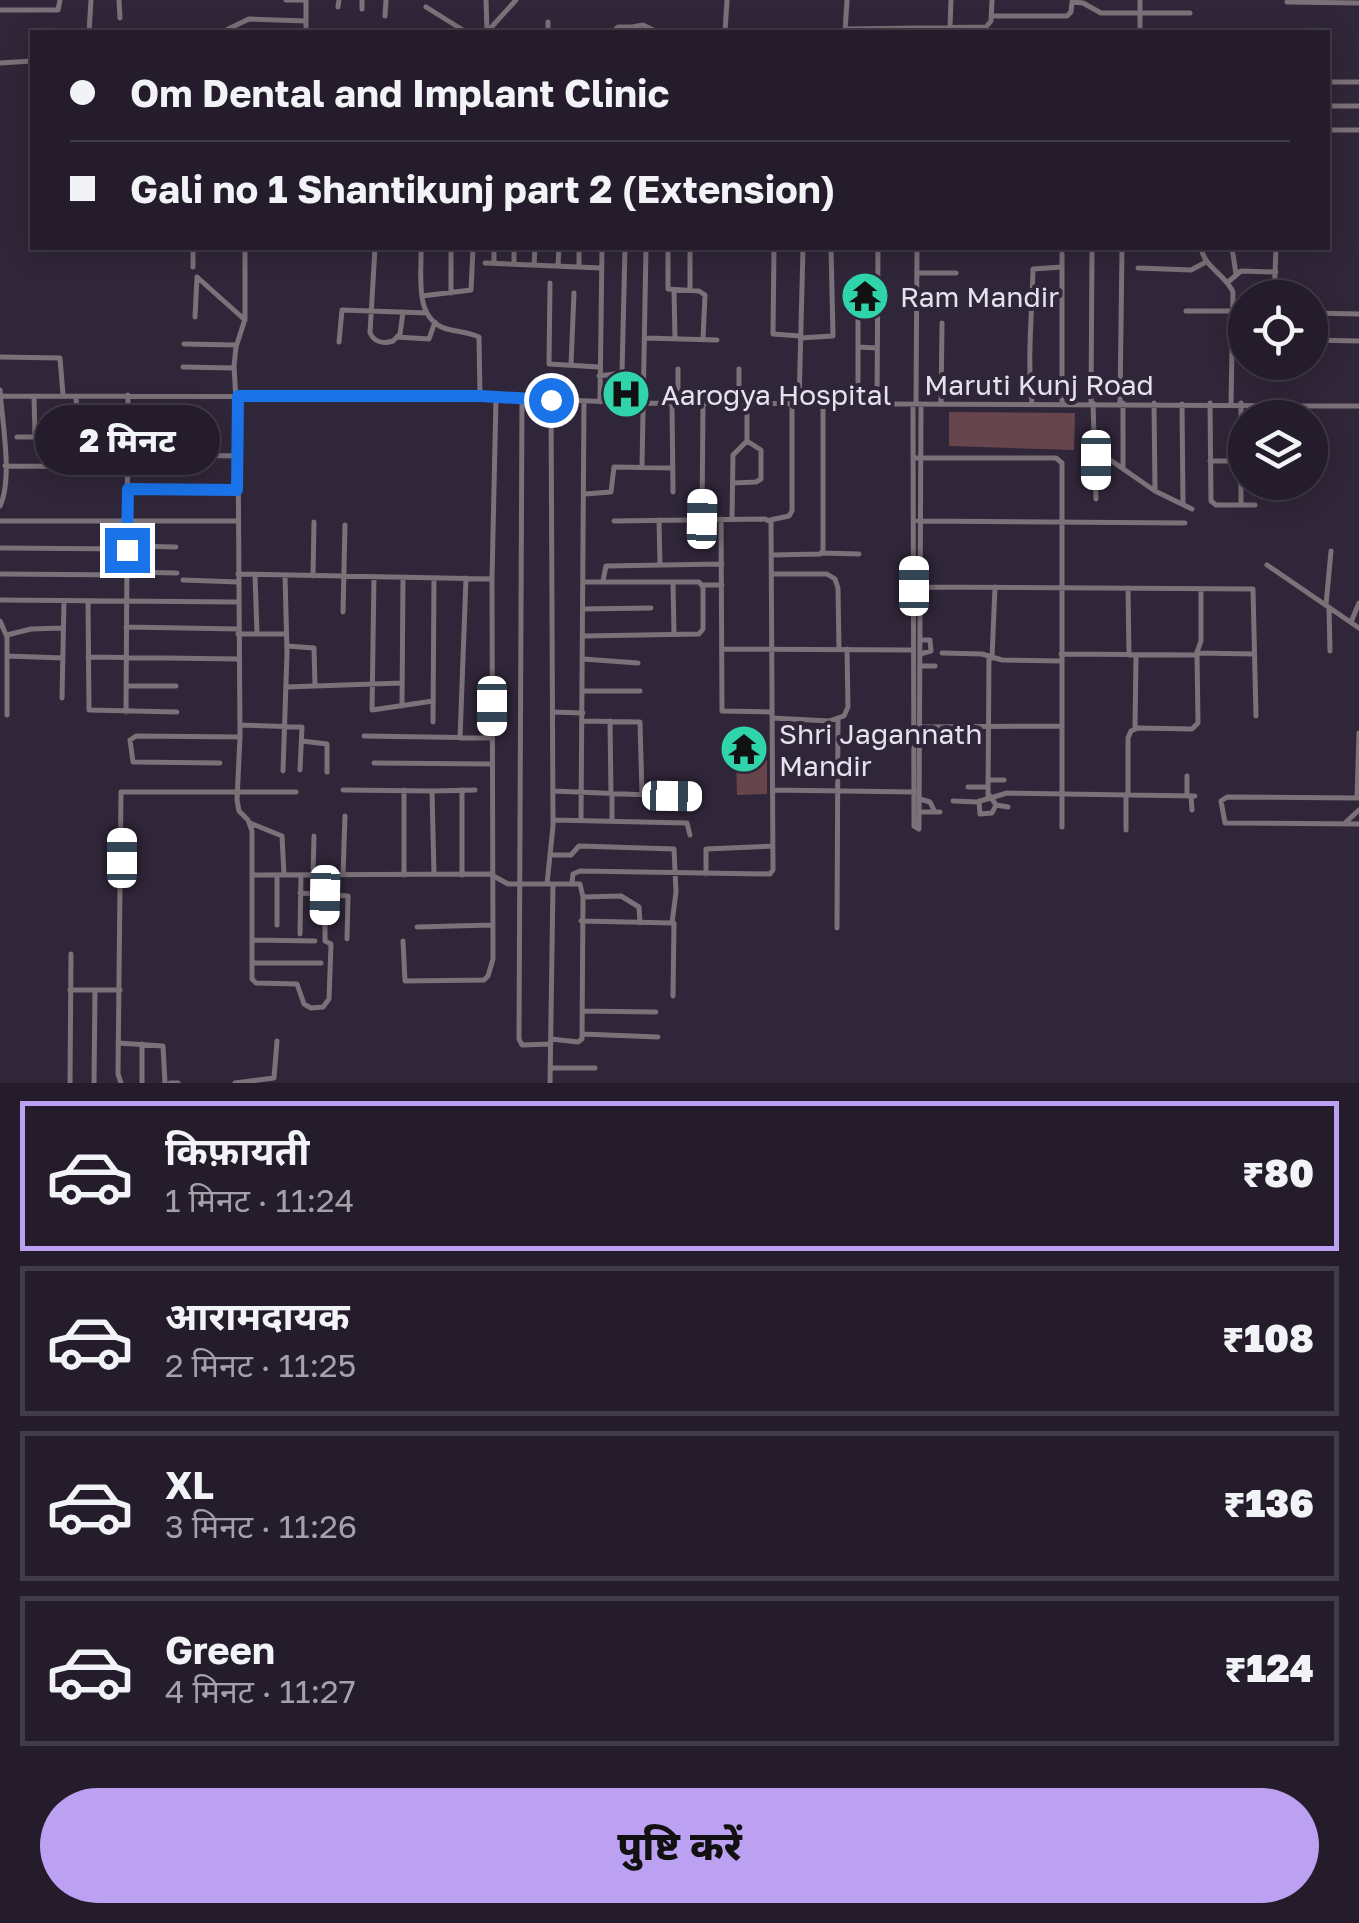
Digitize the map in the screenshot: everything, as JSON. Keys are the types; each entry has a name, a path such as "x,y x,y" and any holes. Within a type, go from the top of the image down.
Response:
{"street":[{"path":"0,10 58,10 60,0"},
{"path":"90,30 91,0"},
{"path":"120,0 120,18"},
{"path":"286,0 306,0 306,30"},
{"path":"362,0 362,8"},
{"path":"386,0 386,16"},
{"path":"486,0 487,30"},
{"path":"489,30 516,0"},
{"path":"725,30 727,0"},
{"path":"846,30 847,0"},
{"path":"950,28 951,0"},
{"path":"900,30 975,30 989,26 992,0"},
{"path":"1140,0 1140,30"},
{"path":"992,16 1066,16 1071,12 1072,1 1083,2 1101,14 1190,13"},
{"path":"1288,2 1359,3"},
{"path":"426,7 463,30"},
{"path":"226,30 249,19 306,20"},
{"path":"548,22 548,30"},
{"path":"0,63 30,60"},
{"path":"1330,82 1359,82"},
{"path":"1330,106 1359,106"},
{"path":"1330,130 1359,130"},
{"path":"193,250 193,267"},
{"path":"245,250 245,320 234,368 238,396 237,808 250,823 283,837 277,925"},
{"path":"375,250 373,338 389,342 397,338 429,339 435,322"},
{"path":"421,250 426,313 446,329 479,336 480,396"},
{"path":"451,293 452,250"},
{"path":"422,296 471,288 472,250"},
{"path":"494,250 494,263"},
{"path":"514,250 514,264"},
{"path":"534,265 535,250"},
{"path":"558,266 559,250"},
{"path":"580,250 580,267"},
{"path":"600,402 602,250"},
{"path":"599,376 622,373 626,250"},
{"path":"642,467 646,250"},
{"path":"668,250 668,288 705,295 702,340"},
{"path":"690,250 690,291"},
{"path":"774,250 773,334 800,337 833,336 831,250"},
{"path":"614,520 770,520 791,514 802,250"},
{"path":"878,250 878,404"},
{"path":"917,250 916,830 918,794"},
{"path":"1092,250 1096,499"},
{"path":"1122,250 1123,468"},
{"path":"1202,250 1206,262 1228,282"},
{"path":"1232,250 1236,274"},
{"path":"1275,280 1276,250"},
{"path":"1062,254 1062,403"},
{"path":"1138,268 1191,270 1206,262"},
{"path":"486,263 601,268"},
{"path":"1032,403 1028,364 1033,348 1033,269 1062,268"},
{"path":"918,273 956,272"},
{"path":"1230,280 1236,274 1276,272"},
{"path":"195,317 196,277 245,320"},
{"path":"550,283 548,363 599,367"},
{"path":"674,291 674,339"},
{"path":"571,366 574,293"},
{"path":"339,342 341,311 426,313"},
{"path":"1186,311 1228,311"},
{"path":"397,338 403,312"},
{"path":"1328,313 1359,314"},
{"path":"858,315 858,404"},
{"path":"941,404 942,323"},
{"path":"645,338 717,340"},
{"path":"1328,340 1359,341"},
{"path":"184,344 237,345"},
{"path":"858,347 878,348"},
{"path":"0,358 60,358 64,396"},
{"path":"183,366 234,368"},
{"path":"673,492 678,369"},
{"path":"740,369 747,441"},
{"path":"0,394 4,495 0,506"},
{"name":"Maruti Kunj Road","path":"0,394 480,396 643,403 1228,403"},
{"path":"126,712 128,395"},
{"path":"34,396 35,437"},
{"path":"76,396 78,437"},
{"path":"403,941 404,981 484,980 488,976 493,959 492,579 496,398"},
{"path":"254,875 493,874 502,882 522,884 572,883 582,886 582,1034 578,1042 519,1042 522,884 522,399"},
{"path":"550,1083 551,400"},
{"path":"581,820 584,402"},
{"path":"702,519 703,403"},
{"path":"822,554 823,404"},
{"path":"1154,404 1155,491"},
{"path":"1182,404 1184,503"},
{"path":"1210,404 1212,503 1255,504"},
{"name":"Maruti Kunj Road","path":"1328,405 1359,406"},
{"path":"17,437 102,438"},
{"path":"732,519 733,452 747,441"},
{"path":"732,483 756,482 761,478 761,450 747,441"},
{"path":"1096,450 1155,491 1192,509"},
{"path":"128,454 238,456"},
{"path":"917,458 1058,459 1063,465 1062,827"},
{"path":"1210,461 1228,461"},
{"path":"3,465 128,467"},
{"path":"584,494 611,492 614,467 672,468"},
{"path":"128,489 237,490"},
{"path":"1242,500 1242,504"},
{"path":"722,519 722,712 838,720"},
{"path":"0,520 237,521"},
{"path":"659,520 660,565"},
{"path":"572,883 577,871 772,873 770,520"},
{"path":"917,521 1185,522"},
{"path":"313,576 314,522"},
{"path":"343,612 345,524"},
{"path":"0,540 0,550 176,547"},
{"path":"1330,651 1331,551"},
{"path":"772,555 859,554"},
{"path":"603,582 606,566 722,564"},
{"path":"1268,565 1359,628"},
{"path":"0,574 177,573"},
{"path":"238,574 492,579"},
{"path":"255,574 257,634"},
{"path":"772,574 827,574 835,579 838,588 848,708 838,720 836,928"},
{"path":"283,771 287,646 284,575"},
{"path":"374,576 373,711 433,701"},
{"path":"402,706 404,577"},
{"path":"433,722 434,578"},
{"path":"460,738 466,578"},
{"path":"183,580 238,582"},
{"path":"583,582 722,585"},
{"path":"672,582 674,635"},
{"path":"583,636 702,632 703,585"},
{"path":"917,586 1254,590 1256,716"},
{"path":"917,586 917,727"},
{"path":"995,587 988,784 989,796 996,805 1008,808"},
{"path":"1126,830 1128,736 1135,728 1128,588"},
{"path":"1135,728 1196,726 1201,589"},
{"path":"0,600 238,602"},
{"path":"88,601 89,710 177,712"},
{"path":"62,698 64,602"},
{"path":"1351,622 1359,603"},
{"path":"583,609 651,608"},
{"path":"0,621 7,635 7,715"},
{"path":"126,627 286,634"},
{"path":"7,635 63,628"},
{"path":"287,646 314,648 315,686"},
{"path":"722,649 918,651"},
{"path":"942,653 1061,658 1254,654"},
{"path":"8,656 63,658"},
{"path":"88,657 239,659"},
{"path":"583,659 638,663"},
{"path":"920,666 935,666"},
{"path":"286,687 402,683"},
{"path":"126,686 176,686"},
{"path":"582,692 640,691"},
{"path":"552,712 636,720 641,724 642,796"},
{"path":"610,720 612,820"},
{"path":"240,725 302,726 300,770"},
{"path":"917,727 1062,726"},
{"path":"1359,733 1358,798 1227,796 1222,801 1224,823 1359,824"},
{"path":"220,763 135,763 131,760 130,740 134,736 240,737"},
{"path":"364,736 492,738"},
{"path":"302,741 328,744 327,772"},
{"path":"374,763 492,764"},
{"path":"1187,776 1192,810"},
{"path":"968,787 1004,780"},
{"path":"343,790 475,790"},
{"path":"404,790 404,874"},
{"path":"462,790 462,874"},
{"path":"773,790 918,794 938,812 920,812"},
{"path":"432,791 434,874"},
{"path":"553,791 696,797"},
{"path":"120,1083 121,792 296,792"},
{"path":"953,801 1062,794 1191,796"},
{"path":"979,801 978,810 984,815 994,812 996,805"},
{"path":"1344,824 1359,810"},
{"path":"343,874 345,816"},
{"path":"552,820 687,823 690,835"},
{"path":"250,823 254,982 297,984 304,1004 311,1008 323,1008 329,998 331,944 324,941 325,895"},
{"path":"313,874 314,836"},
{"path":"550,855 571,855 581,846 672,847 673,996"},
{"path":"706,874 706,849 774,846"},
{"path":"300,934 301,875"},
{"path":"300,894 348,896 347,939"},
{"path":"583,898 623,897 639,907 640,923"},
{"path":"581,921 674,922"},
{"path":"417,927 492,925"},
{"path":"252,940 315,941"},
{"path":"70,954 70,1083"},
{"path":"252,963 321,963"},
{"path":"70,990 120,990"},
{"path":"94,1083 95,990"},
{"path":"582,1010 656,1012"},
{"path":"582,1034 658,1036"},
{"path":"235,1083 274,1078 277,1041"},
{"path":"118,1043 162,1046 168,1083 178,1083"},
{"path":"142,1044 142,1083"},
{"path":"550,1068 595,1068"}],"shaded area":[{"path":"949,412 1075,413 1074,450 949,446"},
{"path":"767,760 767,794 737,795 736,761"}],"place":[{"name":"Ram Mandir","path":"865,296"},
{"name":"Aarogya Hospital","path":"626,394"},
{"name":"Shri Jagannath Mandir","path":"744,749"}],"route":[{"path":"127,550 128,489 237,490 238,396 480,396 551,400"}]}
